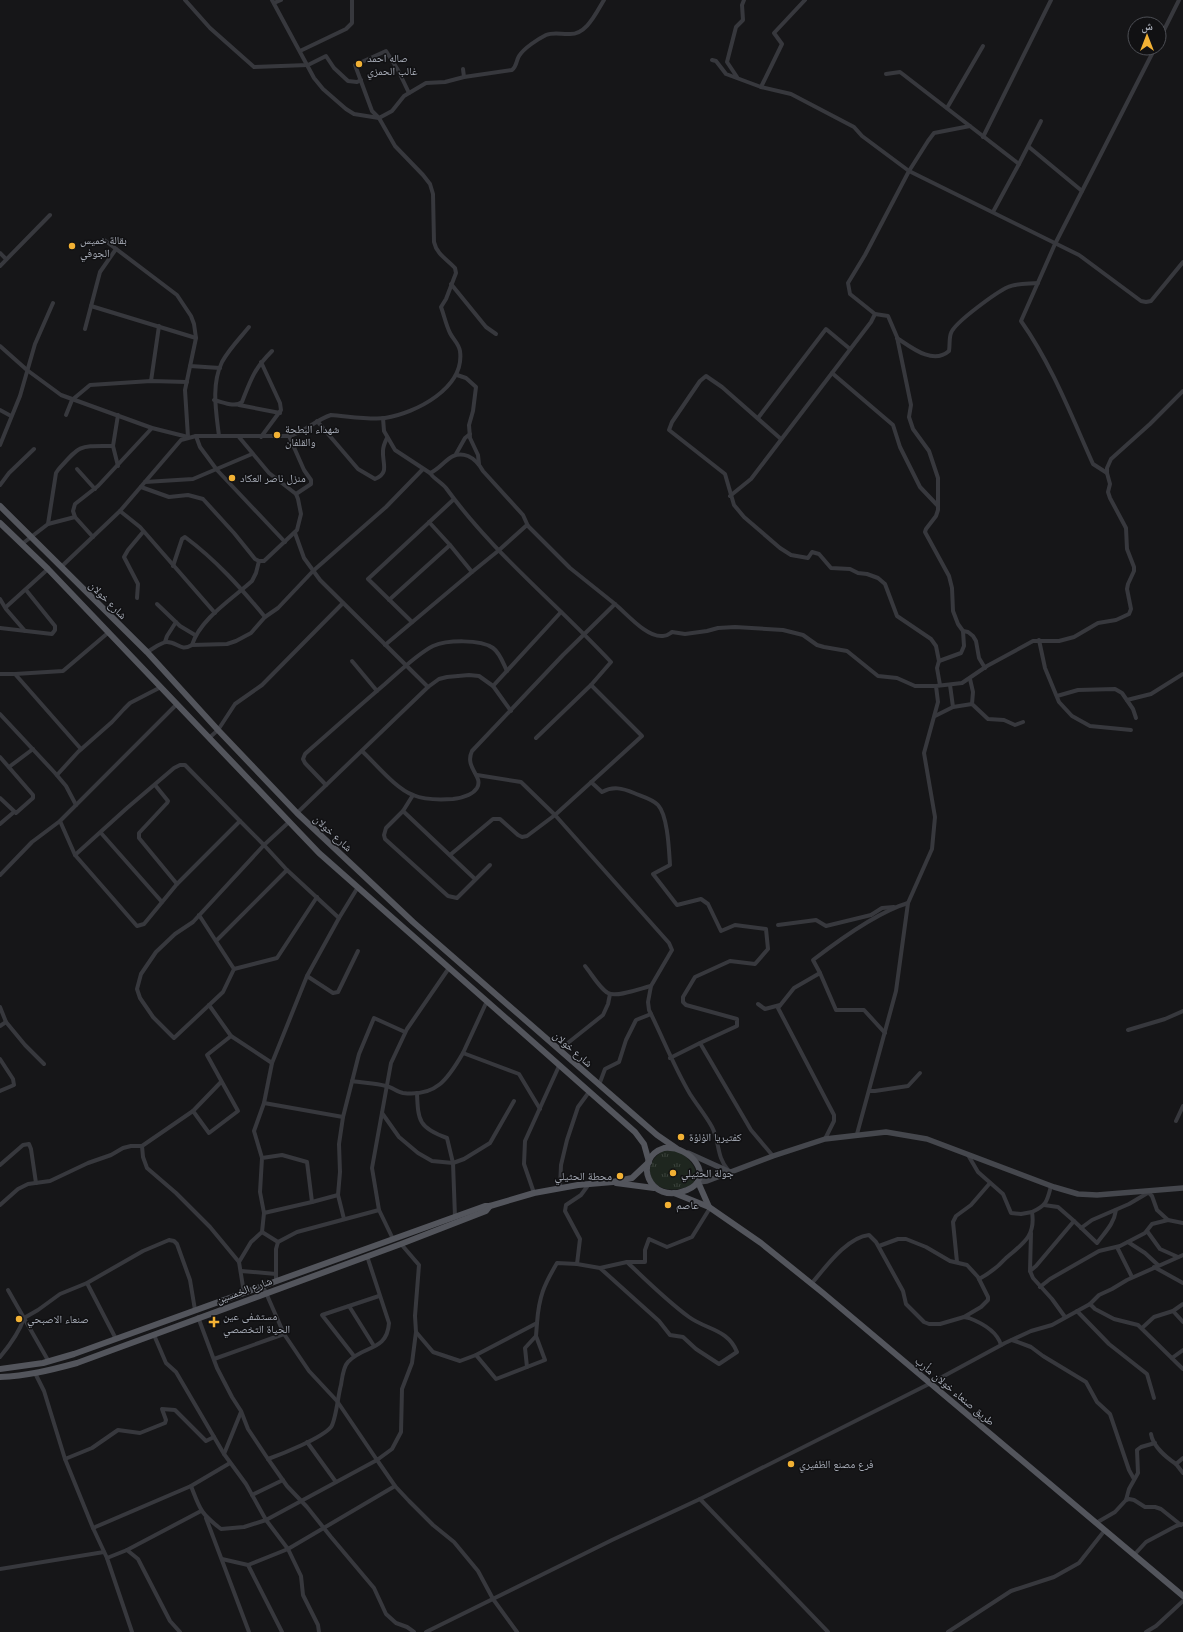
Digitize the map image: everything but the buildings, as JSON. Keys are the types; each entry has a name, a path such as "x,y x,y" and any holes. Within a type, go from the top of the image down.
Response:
{"main road":[{"name":"شارع خولان","path":"0,506 147,652 218,730 297,813 413,922 656,1135 676,1148"},
{"name":"شارع خولان","path":"0,523 48,569 320,853 640,1137 644,1144 649,1162"},
{"path":"404,928 413,922"},
{"path":"668,1147 676,1148 688,1153 696,1161 700,1175 698,1182 688,1190 674,1193 665,1192 654,1188 648,1174 649,1162 652,1156 659,1149 668,1147"},
{"name":"شارع الخمسين","path":"0,1369 17,1368 49,1362 74,1354 485,1206 490,1206 534,1193 560,1188 613,1182 632,1178 649,1162"},
{"name":"شارع الخمسين","path":"613,1182 654,1188"},
{"path":"698,1182 709,1207"},
{"name":"طريق صنعاء خولان مأرب","path":"674,1193 709,1207 761,1243 931,1383 1183,1596"},
{"name":"شارع الخمسين","path":"0,1377 35,1373 77,1363 198,1317 401,1244 486,1211 490,1206"},
{"path":"166,1320 170,1328"},
{"path":"17,1368 18,1376"}],"street":[{"path":"185,0 210,28 254,67 308,66 326,56 334,68 348,81 356,82 361,80"},
{"path":"281,0 273,2 314,78 323,89 354,114 378,118 392,111 404,96 426,83 445,82 464,76 512,70 515,67 519,56 547,35 558,33 574,34 588,25 604,0"},
{"path":"300,51 346,29 352,23 352,0"},
{"path":"737,77 727,62 736,27 744,20 742,5 744,0"},
{"path":"761,87 782,44 774,33 805,0"},
{"path":"983,137 1051,0"},
{"path":"1167,24 1179,0"},
{"path":"947,108 983,46"},
{"path":"61,567 120,511 181,440 196,436 260,437 296,435 317,421 330,415 384,418 417,408 430,402 457,375 460,350 450,333 441,307 446,299 456,273 455,268 439,254 434,242 433,194 430,184 395,146 372,111 355,65 386,52 398,70 409,93"},
{"path":"1106,473 1093,464 1052,371 1021,321 1055,244 1151,56"},
{"path":"712,60 716,61 726,74 761,87 791,94 849,124 909,171 1079,255 1141,301 1151,302 1183,262"},
{"path":"463,69 464,76"},
{"path":"886,74 900,72 916,86 1019,164"},
{"path":"993,212 1029,147 1041,121"},
{"path":"970,126 934,134 928,141 909,171 865,255 848,283 850,294 875,314 888,316 897,337 911,405 909,417 913,429 929,451 938,478 938,506 936,516 925,532 949,576 952,588 953,611 958,624 976,641 979,658 985,668"},
{"path":"1029,147 1082,191"},
{"path":"0,266 50,215"},
{"path":"103,239 177,295 191,316 196,338 185,390 188,437"},
{"path":"85,329 100,272 116,249"},
{"path":"0,253 6,259"},
{"path":"1179,267 1183,270"},
{"path":"897,337 916,350 931,356 943,356 949,351 950,333 955,326 976,310 984,300 1009,286 1038,282"},
{"path":"451,284 486,327 496,334"},
{"path":"0,445 20,396 35,344 53,303"},
{"path":"91,306 196,338"},
{"path":"730,496 751,479 871,322 875,314"},
{"path":"151,381 159,326"},
{"path":"219,436 214,400 217,376 223,361 249,327"},
{"path":"758,418 826,328 850,349"},
{"path":"0,346 44,384 61,395 72,400 118,414 152,428 188,437"},
{"path":"239,405 242,402 253,373 272,351"},
{"path":"260,437 281,410 280,403 261,362"},
{"path":"190,366 220,368"},
{"path":"832,373 893,426 900,447 920,487 938,506"},
{"path":"457,375 466,378 476,387 470,422 470,434 478,455 479,464"},
{"path":"781,440 722,387 706,376 700,381 672,422 669,430 725,474 730,496 734,505 744,517 780,548 791,555 808,558 812,552 819,554 831,568 850,569 858,573 878,578 885,584 897,616 931,639 936,646 939,661 937,668 938,702 924,753 934,817 932,849 908,903 896,992 857,1134"},
{"path":"66,416 72,400 90,385 151,381 187,382"},
{"path":"456,454 470,457 479,464 483,471 523,515 528,526 570,568 641,627 656,636 667,636 672,632 685,634 707,632 718,628 735,627 783,630 803,636 824,647 847,652 878,676 897,678 915,686 950,685 962,683 970,679 985,668 1034,641 1059,641 1074,637 1098,623 1116,620 1129,614 1131,611 1127,588 1134,571 1134,567 1127,549 1126,528 1108,492 1110,484 1106,473 1108,464 1111,459 1150,424 1183,391"},
{"path":"214,400 280,413"},
{"path":"0,410 11,416"},
{"path":"118,414 113,446 118,466"},
{"path":"384,418 384,431 386,438 395,450 430,473 445,487 453,500 498,551 585,634 611,662 591,685 536,738"},
{"path":"317,421 358,469 375,479 380,477 383,473 383,450 386,438"},
{"path":"93,536 75,517 73,511 75,504 95,488 118,466 152,428"},
{"path":"430,473 437,470 445,461 456,454 465,438 470,434"},
{"path":"196,436 200,446 217,470 284,542"},
{"path":"289,436 312,484 296,494"},
{"path":"141,487 169,497 188,495 203,499 242,541 255,559 264,561 297,530 300,523 298,499 296,494 269,473 239,437"},
{"path":"48,524 56,473 58,470 77,449 82,447 113,446"},
{"path":"0,485 9,473 34,449"},
{"path":"146,482 193,479 252,454"},
{"path":"78,469 95,488"},
{"path":"147,652 165,642 170,642 183,648 187,648 192,645 227,644 251,633 265,617 278,608 313,571 386,508 423,469"},
{"path":"412,622 368,579 453,500"},
{"path":"120,511 140,527 215,613"},
{"path":"22,544 48,524 75,517"},
{"path":"429,522 472,572"},
{"path":"385,645 528,526"},
{"path":"137,598 138,584 124,557 143,532"},
{"path":"295,533 304,558 320,580 428,688"},
{"path":"173,566 182,539 185,537 209,556 242,589 265,617"},
{"path":"389,600 450,545"},
{"path":"192,645 195,635 215,613 252,581 259,561"},
{"path":"6,607 48,569"},
{"path":"0,628 52,634 55,630 55,626 26,590"},
{"path":"0,599 6,609 26,631"},
{"path":"209,738 218,730 235,704 262,686 343,603"},
{"path":"157,604 176,622 195,635"},
{"path":"362,751 394,783 413,795 439,800 464,798 476,789 479,783 477,775 470,762 472,751 615,604"},
{"path":"493,686 561,612"},
{"path":"165,642 176,622"},
{"path":"939,661 961,653 964,646 964,631"},
{"path":"0,674 63,671 109,632"},
{"path":"1039,640 1045,668 1057,696 1061,704 1072,716 1090,726 1131,730"},
{"path":"326,785 305,763 303,759 304,754 406,666 431,647 439,644 470,642 492,647 499,653 507,671"},
{"path":"352,661 377,691"},
{"path":"15,674 81,749"},
{"path":"1126,700 1151,694 1183,674"},
{"path":"297,813 439,679 469,675 479,676 493,686 511,712"},
{"path":"970,679 973,692 972,704"},
{"path":"450,855 493,819 500,818 518,835 522,837 527,836 555,815 642,736 591,685"},
{"path":"950,685 953,707"},
{"path":"57,775 81,749 130,704 161,686"},
{"path":"1057,696 1078,690 1115,689 1122,693 1133,709 1136,718"},
{"path":"0,875 32,842 60,821 177,704"},
{"path":"935,716 953,707 972,704"},
{"path":"972,704 988,719 1004,720 1014,725 1023,722"},
{"path":"0,714 57,775 66,786 76,805"},
{"path":"9,767 33,749"},
{"path":"0,757 33,795 33,798 19,812 14,812 0,824"},
{"path":"75,855 174,768 180,765 185,765 287,870 339,918"},
{"path":"477,775 521,782 555,815 669,943 672,950 652,986 648,1002 651,1014 670,1058 689,1093 712,1127 722,1163 730,1172"},
{"path":"591,782 602,792 611,788 628,791 658,804 662,810 669,840 670,865 653,874 677,905 701,899 708,904 721,930 735,925 766,930 768,949 755,964 730,961 695,977 683,997 686,1005 737,1019 737,1026 670,1058"},
{"path":"154,785 168,801 139,833 139,838 177,884"},
{"path":"413,795 403,811 386,828 384,835 385,839 448,896 457,898 490,865"},
{"path":"0,798 14,812"},
{"path":"403,811 475,879"},
{"path":"60,821 75,855 137,926 144,924 177,884 240,821"},
{"path":"234,969 223,992 174,1038 146,1009 137,988 141,974 156,952 199,915 264,845 289,822"},
{"path":"101,833 162,902"},
{"path":"216,941 287,870"},
{"path":"239,1262 251,1242 262,1232 264,1213 260,1192 262,1158 254,1130 264,1102 272,1063 307,976 358,887"},
{"path":"234,969 277,958 317,897"},
{"path":"778,926 816,920 826,926 871,915 882,908 908,903"},
{"path":"885,1033 864,1010 836,1010 813,960 841,939 896,906"},
{"path":"199,915 234,969"},
{"path":"307,976 334,993 338,992 358,951"},
{"path":"585,966 604,990 610,994 618,994 652,986"},
{"path":"393,1239 379,1210 372,1168 391,1063 405,1032 449,968"},
{"path":"820,973 794,988 778,1008 834,1115 834,1121 825,1139"},
{"path":"559,1050 602,1015 608,1004 610,994"},
{"path":"352,1081 387,1086 402,1093 424,1094 440,1085 450,1074 463,1053 487,1001"},
{"path":"758,1004 765,1009 780,1005"},
{"path":"209,1005 231,1036 272,1063"},
{"path":"0,1007 6,1022 25,1045 44,1064"},
{"path":"1128,1030 1165,1019 1183,1011"},
{"path":"599,1085 605,1069 618,1062 626,1040 636,1020 651,1014"},
{"path":"344,1219 338,1196 340,1172 339,1144 343,1117 359,1054 374,1018 405,1032"},
{"path":"0,1026 6,1022"},
{"path":"193,1111 209,1133 238,1111 207,1055 231,1036"},
{"path":"700,1043 751,1130 773,1156"},
{"path":"463,1053 519,1074 540,1109"},
{"path":"0,1059 13,1079 14,1085 0,1091"},
{"path":"534,1193 524,1164 525,1141 559,1066"},
{"path":"870,1091 908,1086 920,1073"},
{"path":"0,1205 18,1189 28,1184 50,1181 88,1163 111,1155 123,1148 142,1146 193,1111 221,1082"},
{"path":"560,1188 561,1165 567,1140 578,1107 589,1092"},
{"path":"417,1093 418,1114 424,1126 436,1134 447,1138 453,1163 455,1217"},
{"path":"382,1113 399,1137 418,1153 432,1161 453,1163 464,1159 490,1143 514,1101"},
{"path":"264,1102 343,1117"},
{"path":"1176,1121 1183,1106"},
{"path":"698,1182 707,1181 773,1156 825,1139 857,1134 886,1132 906,1134 927,1139 1051,1186 1078,1194 1097,1195 1183,1188"},
{"path":"0,1165 22,1144 29,1144 31,1148 36,1184"},
{"path":"142,1146 143,1157 147,1168 176,1193 210,1228 239,1262 244,1293"},
{"path":"688,1153 730,1172"},
{"path":"968,1154 978,1172 1003,1194 1011,1212 1021,1214 1032,1212 1044,1205 1051,1186"},
{"path":"262,1158 282,1155 307,1162 312,1202"},
{"path":"578,1264 580,1239 566,1211 566,1205 581,1195 589,1184"},
{"path":"957,1262 953,1222 956,1216 971,1205 990,1184"},
{"path":"1081,1228 1092,1220 1116,1210 1151,1191"},
{"path":"1151,1191 1157,1210 1168,1220"},
{"path":"264,1213 338,1196"},
{"path":"1044,1205 1058,1207 1097,1243 1099,1251"},
{"path":"476,1354 496,1379 545,1360 536,1336 538,1304 544,1286 557,1263 578,1264 600,1268 627,1262 644,1262 645,1250 649,1239 667,1247 692,1237 709,1207"},
{"path":"276,1281 276,1249 278,1242 297,1232 379,1210"},
{"path":"1097,1243 1112,1224 1116,1210"},
{"path":"1032,1212 1030,1271 1032,1278 1052,1299 1065,1317"},
{"path":"1040,1287 1050,1279 1099,1251 1117,1247 1128,1242 1147,1231 1152,1224 1168,1220 1183,1222"},
{"path":"1030,1271 1036,1266 1074,1221"},
{"path":"979,1279 999,1267 1007,1257 1015,1252 1028,1238 1032,1231"},
{"path":"1147,1231 1160,1249 1178,1257"},
{"path":"262,1232 278,1242"},
{"path":"812,1284 840,1252 858,1238 869,1235 879,1246 903,1291 906,1304 924,1322 929,1324 940,1324 964,1317 981,1307 988,1300 979,1279 967,1265 941,1256 926,1247 906,1239 898,1239 879,1246"},
{"path":"0,1357 12,1342 24,1318 60,1294 87,1283 143,1251 169,1240 174,1241 177,1244 190,1280 195,1310"},
{"path":"1128,1242 1145,1253 1156,1266 1183,1283"},
{"path":"206,1518 221,1529 244,1527 266,1520 377,1460 392,1449 401,1432 402,1389 412,1363 416,1332 415,1316 419,1265 401,1244"},
{"path":"1117,1247 1132,1277"},
{"path":"426,1632 612,1540 700,1499 931,1383 1012,1340 1031,1331 1052,1325 1090,1304 1099,1295 1132,1277 1183,1255"},
{"path":"268,1459 288,1452 331,1427 335,1416 346,1364 354,1356 385,1340 389,1332 389,1323 367,1256"},
{"path":"600,1268 659,1321 670,1335 683,1337 696,1349 719,1364 737,1352 733,1342 718,1330 690,1318 627,1262"},
{"path":"241,1271 276,1274"},
{"path":"87,1283 116,1339"},
{"path":"263,1286 265,1294 284,1334 309,1370 337,1401 395,1486 433,1525 454,1542 478,1571 493,1599 517,1632"},
{"path":"8,1290 49,1362"},
{"path":"354,1356 322,1316 379,1296"},
{"path":"1090,1304 1114,1319 1131,1323 1142,1328 1183,1369"},
{"path":"1142,1328 1154,1317 1173,1311 1183,1304"},
{"path":"349,1306 374,1346"},
{"path":"1077,1311 1108,1344 1147,1374 1154,1398"},
{"path":"1173,1311 1183,1322"},
{"path":"198,1317 214,1359 232,1397 241,1411 248,1429 268,1459 283,1480 302,1500 374,1588 386,1614 396,1623 407,1627 414,1632"},
{"path":"964,1317 973,1319 994,1332 1000,1338 1002,1345"},
{"path":"416,1332 432,1352 460,1361 537,1323"},
{"path":"214,1359 284,1334"},
{"path":"154,1335 166,1363 176,1372 224,1454 252,1495 266,1520 288,1549 301,1576 303,1595 318,1625 319,1632"},
{"path":"526,1367 525,1348 536,1336"},
{"path":"1012,1340 1032,1347 1042,1356 1086,1382 1098,1402 1110,1414 1127,1464 1134,1479"},
{"path":"1172,1358 1183,1350"},
{"path":"35,1373 44,1392 65,1459 107,1558 132,1632"},
{"path":"65,1459 92,1448 118,1430 140,1433 165,1423 166,1420 162,1409 175,1410 206,1441 214,1437"},
{"path":"224,1454 241,1411"},
{"path":"1151,1434 1155,1443 1162,1452 1176,1464 1183,1473"},
{"path":"307,1442 336,1482"},
{"path":"1096,1523 1115,1512 1126,1500 1134,1479 1138,1473 1137,1450 1141,1447 1155,1443"},
{"path":"1176,1464 1183,1458"},
{"path":"93,1528 191,1486 230,1463"},
{"path":"252,1495 283,1480"},
{"path":"191,1486 201,1511 206,1518 249,1632"},
{"path":"222,1559 248,1565 288,1549 395,1486"},
{"path":"700,1499 828,1632"},
{"path":"1126,1500 1134,1500 1146,1507 1161,1509 1182,1525 1146,1542 1134,1554"},
{"path":"107,1558 127,1550 201,1511"},
{"path":"948,1632 1011,1591 1054,1577 1079,1563 1105,1530"},
{"path":"127,1550 138,1559 170,1621 180,1632"},
{"path":"0,1569 104,1552"},
{"path":"248,1565 282,1632"},
{"path":"1146,1632 1156,1626 1183,1601"}],"green space":[{"path":"665,1150 677,1151 689,1160 695,1169 696,1174 693,1183 687,1187 679,1189 669,1189 661,1187 655,1183 651,1177 650,1170 652,1163 657,1156"}],"place":[{"name":"صاله احمد غالب الحمزي","path":"359,64"},
{"name":"بقالة خميس الجوفي","path":"72,246"},
{"name":"شهداء البطحة والقلفان","path":"277,435"},
{"name":"منزل ناصر العكاد","path":"232,478"},
{"name":"كفتيريا الؤلؤة","path":"681,1137"},
{"name":"جولة الحثيلي","path":"673,1173"},
{"name":"محطة الحثيلي","path":"620,1176"},
{"name":"عاصم","path":"668,1205"},
{"name":"صنعاء الاصبحي","path":"19,1319"},
{"name":"مستشفى عين الحياة التخصصي","path":"214,1322"},
{"name":"فرع مصنع الظفيري","path":"791,1464"}]}
